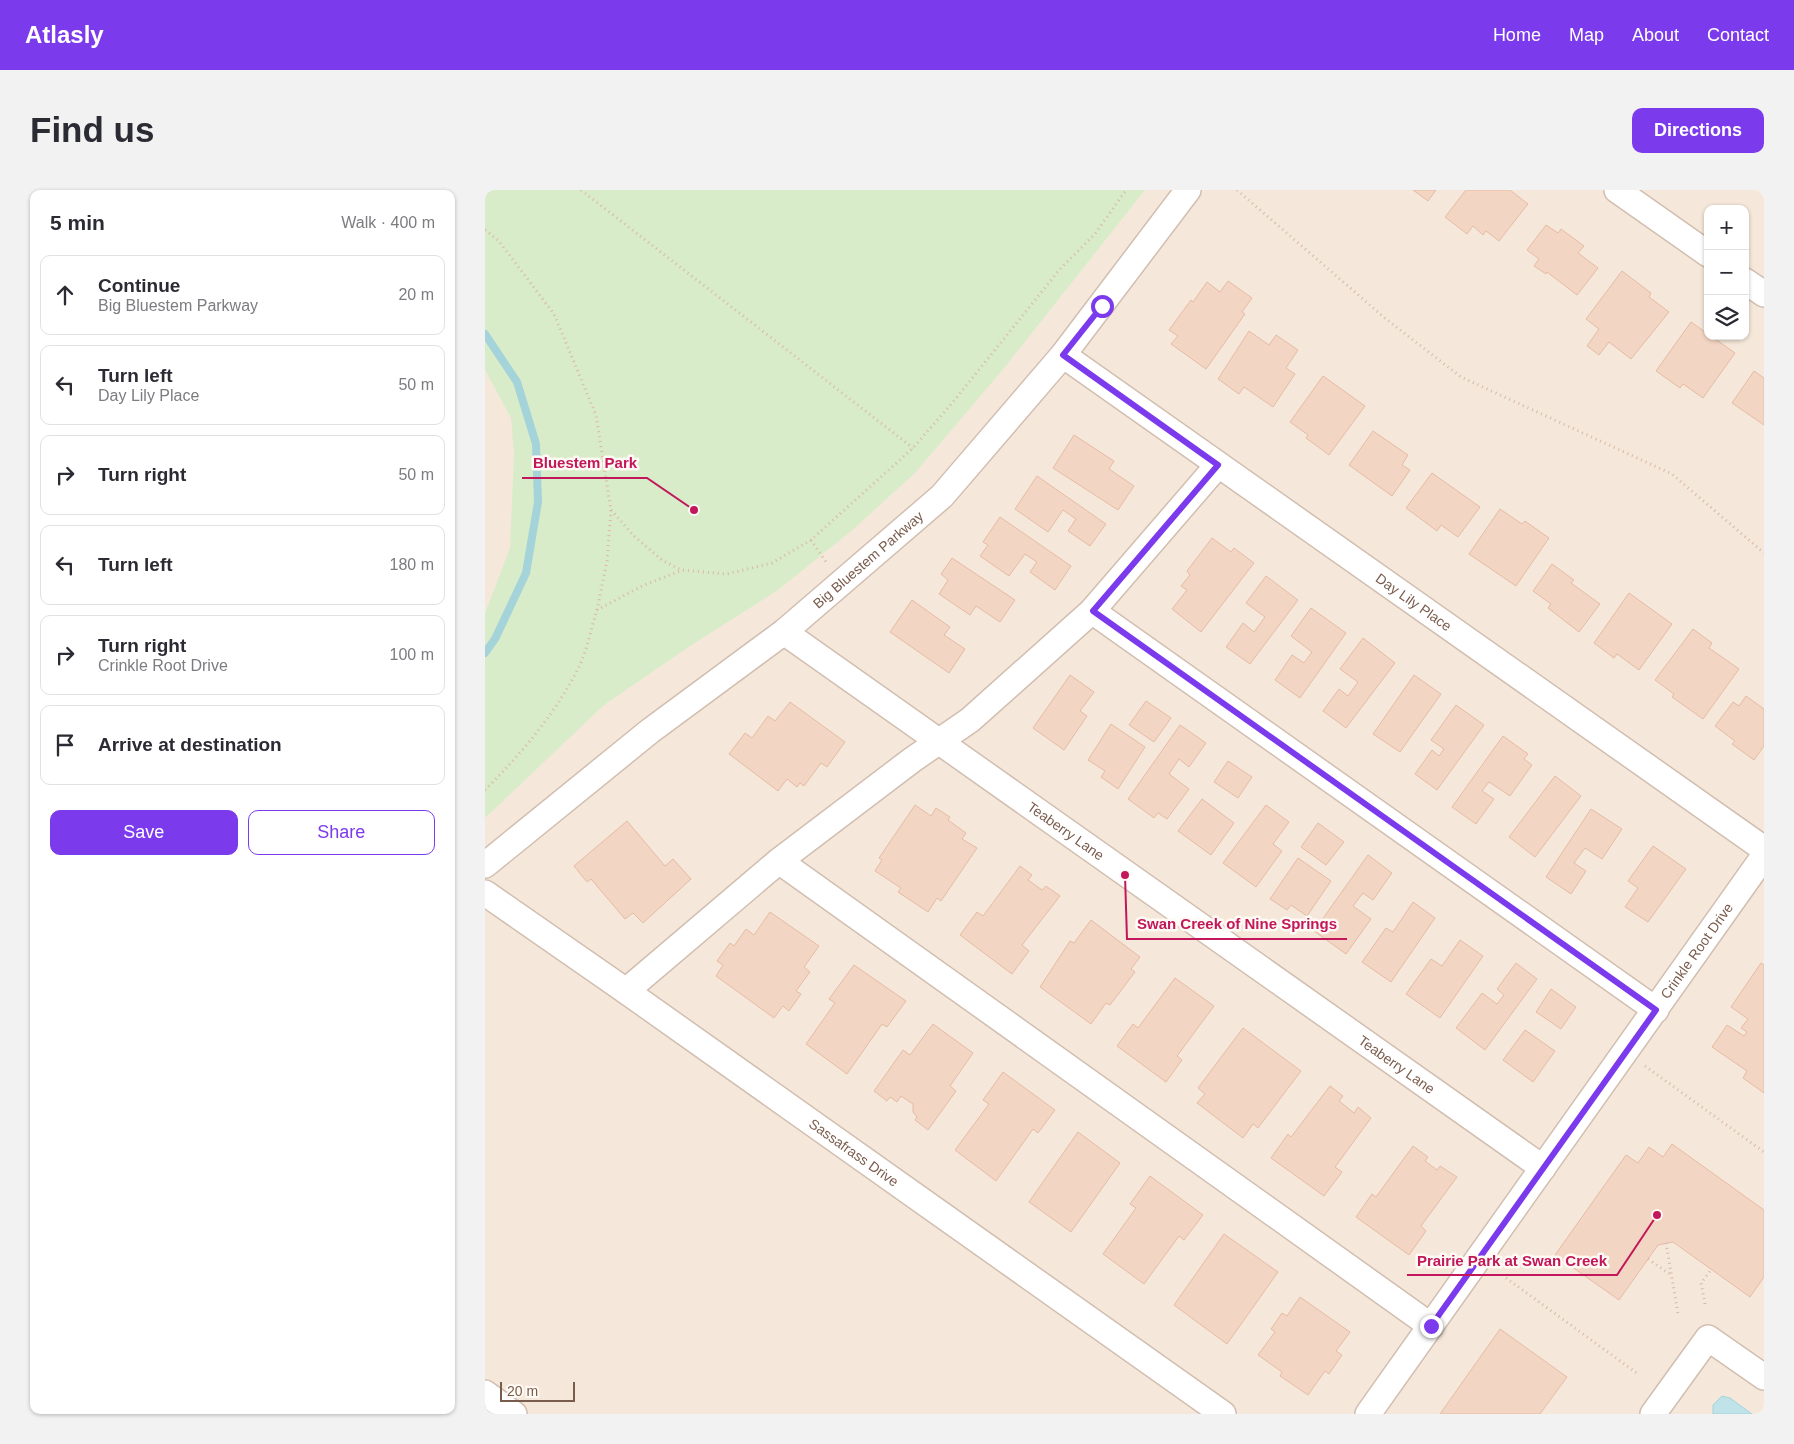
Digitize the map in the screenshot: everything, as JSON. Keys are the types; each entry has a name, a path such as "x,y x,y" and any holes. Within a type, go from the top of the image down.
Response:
{"street":[{"name":"Big Bluestem Parkway","path":"485,865 650,731 784,632 942,496 1063,355 1188,190"},
{"path":"1617,190 1704,251"},
{"path":"1749,283 1764,294"},
{"name":"Day Lily Place","path":"1063,355 1764,849"},
{"path":"626,991 779,861 970,720 1093,611 1218,465"},
{"path":"1093,611 1656,1010"},
{"name":"Teaberry Lane","path":"784,632 1543,1168"},
{"name":"Crinkle Root Drive","path":"1368,1414 1764,856"},
{"path":"779,861 1431,1326"},
{"name":"Sassafrass Drive","path":"485,894 626,991 1223,1414"},
{"path":"1653,1414 1708,1338 1761,1369"},
{"path":"485,1393 514,1414"}],"path":[{"path":"581,190 913,448"},
{"path":"611,510 661,560 681,570 727,574 772,563 811,540 913,448 953,402 1060,269 1095,234 1126,190"},
{"path":"1237,190 1386,319 1461,377 1672,474 1764,553"},
{"path":"485,230 498,240 554,314 596,415 611,510 607,561 597,610 579,667 550,717 523,750 485,790"},
{"path":"811,540 830,568"},
{"path":"597,610 642,586 681,570"},
{"path":"1642,1063 1764,1152"},
{"path":"1666,1244 1678,1314"},
{"path":"1648,1259 1671,1275"},
{"path":"1705,1304 1701,1283 1711,1270"},
{"path":"1506,1278 1638,1374"}],"shaded area":[{"path":"485,190 1764,190 1764,1414 485,1414"}],"green space":[{"path":"485,190 1145,190 1005,367 915,473 850,532 778,590 690,646 604,705 485,818 485,613 510,548 514,453 511,418 485,370"}],"water":[{"path":"1722,1396 1730,1398 1752,1414 1713,1414 1713,1405"}],"building":[{"path":"1413,190 1436,190 1428,201"},
{"path":"1466,190 1510,190 1528,204 1499,241 1486,231 1483,235 1473,226 1467,234 1445,217"},
{"path":"1546,225 1558,233 1561,229 1584,246 1578,253 1598,268 1577,295 1547,272 1546,274 1534,266 1539,259 1527,250"},
{"path":"1622,271 1651,293 1649,297 1669,312 1631,359 1609,342 1599,355 1587,346 1599,329 1586,319"},
{"path":"1228,281 1252,298 1242,312 1245,314 1206,369 1171,344 1178,336 1169,330 1207,282 1220,292"},
{"path":"1691,322 1704,331 1704,340 1717,340 1735,353 1703,398 1683,384 1680,388 1656,371"},
{"path":"1249,331 1269,345 1276,335 1298,350 1286,368 1295,374 1273,407 1244,387 1239,394 1218,379"},
{"path":"1754,371 1764,378 1764,425 1732,403"},
{"path":"1323,376 1365,406 1329,455 1306,438 1308,435 1290,422"},
{"path":"1373,431 1408,455 1402,465 1410,470 1392,496 1349,465"},
{"path":"1074,435 1114,461 1109,469 1134,486 1118,510 1053,468"},
{"path":"1432,473 1480,507 1458,537 1441,525 1437,531 1406,508"},
{"path":"1037,476 1106,524 1090,546 1068,531 1076,519 1063,510 1048,532 1015,509"},
{"path":"1500,509 1522,524 1525,521 1549,538 1516,586 1469,554"},
{"path":"1000,517 1071,566 1055,590 1030,572 1037,562 1025,554 1009,576 980,556 988,545 983,542"},
{"path":"1212,538 1231,552 1234,548 1254,563 1201,632 1172,609 1187,590 1181,586 1190,575 1187,571"},
{"path":"952,558 1015,600 1000,622 976,606 970,615 939,594 948,580 941,574"},
{"path":"1552,564 1574,580 1571,583 1600,604 1579,632 1548,608 1551,604 1533,591"},
{"path":"1266,576 1298,600 1250,664 1226,647 1243,623 1254,632 1265,617 1246,603"},
{"path":"1629,593 1672,624 1639,670 1617,654 1614,658 1594,643"},
{"path":"912,600 950,627 944,635 965,649 949,673 890,632"},
{"path":"1311,608 1346,633 1300,698 1275,680 1292,655 1304,663 1312,652 1291,636"},
{"path":"1693,629 1712,643 1709,648 1739,669 1703,719 1672,697 1674,694 1655,680"},
{"path":"1363,638 1395,663 1346,728 1323,711 1339,689 1348,696 1358,682 1340,669"},
{"path":"1070,675 1094,692 1080,711 1087,716 1064,750 1033,728"},
{"path":"1414,675 1441,694 1400,752 1373,734"},
{"path":"1746,696 1764,709 1764,746 1754,760 1732,744 1735,741 1715,726 1733,702 1739,706"},
{"path":"1146,701 1171,718 1154,742 1129,725"},
{"path":"790,702 845,742 827,767 821,763 804,786 800,783 797,787 787,779 778,791 729,754 745,733 752,738 768,716 775,721"},
{"path":"1456,705 1484,725 1437,790 1415,774 1432,750 1439,756 1444,749 1431,740"},
{"path":"1111,724 1145,747 1118,789 1101,777 1105,771 1088,760"},
{"path":"1180,725 1206,743 1189,767 1179,759 1169,774 1189,789 1167,819 1158,813 1154,818 1128,799"},
{"path":"1503,736 1528,754 1524,759 1532,765 1510,796 1489,782 1482,791 1494,799 1476,824 1452,807"},
{"path":"1228,761 1252,777 1238,798 1214,782"},
{"path":"1555,776 1581,796 1535,857 1509,837"},
{"path":"1202,799 1234,823 1211,855 1178,831"},
{"path":"915,805 931,816 936,808 950,817 948,820 966,833 962,839 977,848 941,901 937,898 928,912 898,892 901,888 875,871 882,860 879,858"},
{"path":"1266,805 1289,822 1273,844 1282,851 1256,887 1223,863"},
{"path":"1591,809 1622,829 1602,859 1585,848 1574,863 1586,871 1571,894 1546,877"},
{"path":"627,821 665,866 673,859 691,879 643,923 633,913 625,919 591,879 587,882 574,866"},
{"path":"1318,823 1344,842 1326,865 1301,847"},
{"path":"1653,846 1686,869 1648,922 1625,907 1638,888 1628,881"},
{"path":"1368,855 1392,873 1373,900 1363,893 1353,906 1371,919 1346,954 1314,931"},
{"path":"1298,858 1331,881 1307,916 1291,905 1287,910 1270,899"},
{"path":"1020,866 1032,875 1028,880 1042,890 1046,886 1060,896 1022,945 1029,951 1012,974 960,935 977,912 983,916"},
{"path":"1413,902 1435,918 1391,982 1362,962 1386,928 1393,932"},
{"path":"770,912 819,946 804,967 810,972 796,991 801,994 789,1011 783,1006 774,1018 716,976 723,965 717,961 730,943 734,946 746,929 754,935"},
{"path":"1091,920 1140,957 1131,969 1135,972 1110,1005 1106,1003 1091,1024 1040,987 1070,941 1074,943"},
{"path":"1460,940 1483,956 1440,1018 1406,994 1431,959 1442,966"},
{"path":"1516,963 1537,979 1485,1050 1456,1028 1482,993 1497,1004 1504,995 1497,989"},
{"path":"1761,963 1764,965 1764,1093 1743,1078 1747,1071 1712,1047 1727,1025 1744,1036 1747,1032 1741,1028 1748,1019 1731,1007"},
{"path":"854,965 906,1001 887,1027 882,1024 847,1074 806,1044 835,1003 829,999"},
{"path":"1175,978 1214,1006 1177,1056 1182,1060 1166,1082 1117,1046 1133,1024 1138,1028"},
{"path":"1551,989 1576,1007 1561,1029 1536,1012"},
{"path":"933,1024 973,1053 950,1086 956,1091 928,1130 915,1120 917,1117 913,1112 913,1104 901,1096 897,1102 890,1097 887,1101 874,1091 903,1050 910,1055"},
{"path":"1243,1028 1301,1071 1258,1128 1253,1124 1243,1138 1197,1103 1205,1094 1198,1088"},
{"path":"1525,1030 1555,1051 1533,1082 1503,1060"},
{"path":"1003,1072 1055,1110 1038,1133 1033,1129 996,1181 955,1150 989,1104 983,1100"},
{"path":"1330,1086 1343,1096 1339,1101 1354,1113 1358,1107 1371,1118 1335,1167 1342,1172 1324,1196 1271,1158 1288,1134 1291,1137"},
{"path":"1078,1132 1120,1163 1071,1232 1029,1202"},
{"path":"1672,1144 1764,1210 1764,1277 1750,1297 1673,1242 1658,1245 1619,1300 1555,1255 1626,1155 1638,1163 1649,1147 1663,1157"},
{"path":"1413,1146 1428,1157 1425,1161 1437,1170 1440,1166 1457,1177 1421,1226 1426,1231 1409,1255 1356,1217 1372,1194 1376,1197"},
{"path":"1150,1176 1203,1215 1184,1240 1179,1236 1144,1284 1103,1254 1136,1208 1130,1204"},
{"path":"1224,1234 1278,1272 1227,1344 1174,1305"},
{"path":"1300,1297 1350,1332 1336,1351 1342,1355 1329,1374 1325,1371 1308,1395 1280,1376 1282,1372 1258,1355 1275,1332 1271,1329 1282,1313 1287,1316"},
{"path":"1500,1329 1567,1377 1540,1414 1440,1414"}],"waterway":[{"path":"485,334 517,382 536,444 538,502 526,573 495,639 485,653"}],"place":[{"name":"Bluestem Park","path":"694,510"},
{"name":"Swan Creek of Nine Springs","path":"1125,875"},
{"name":"Prairie Park at Swan Creek","path":"1657,1215"}],"route":[{"path":"1102,306 1063,355 1218,465 1093,611 1656,1010 1431,1326"}]}
